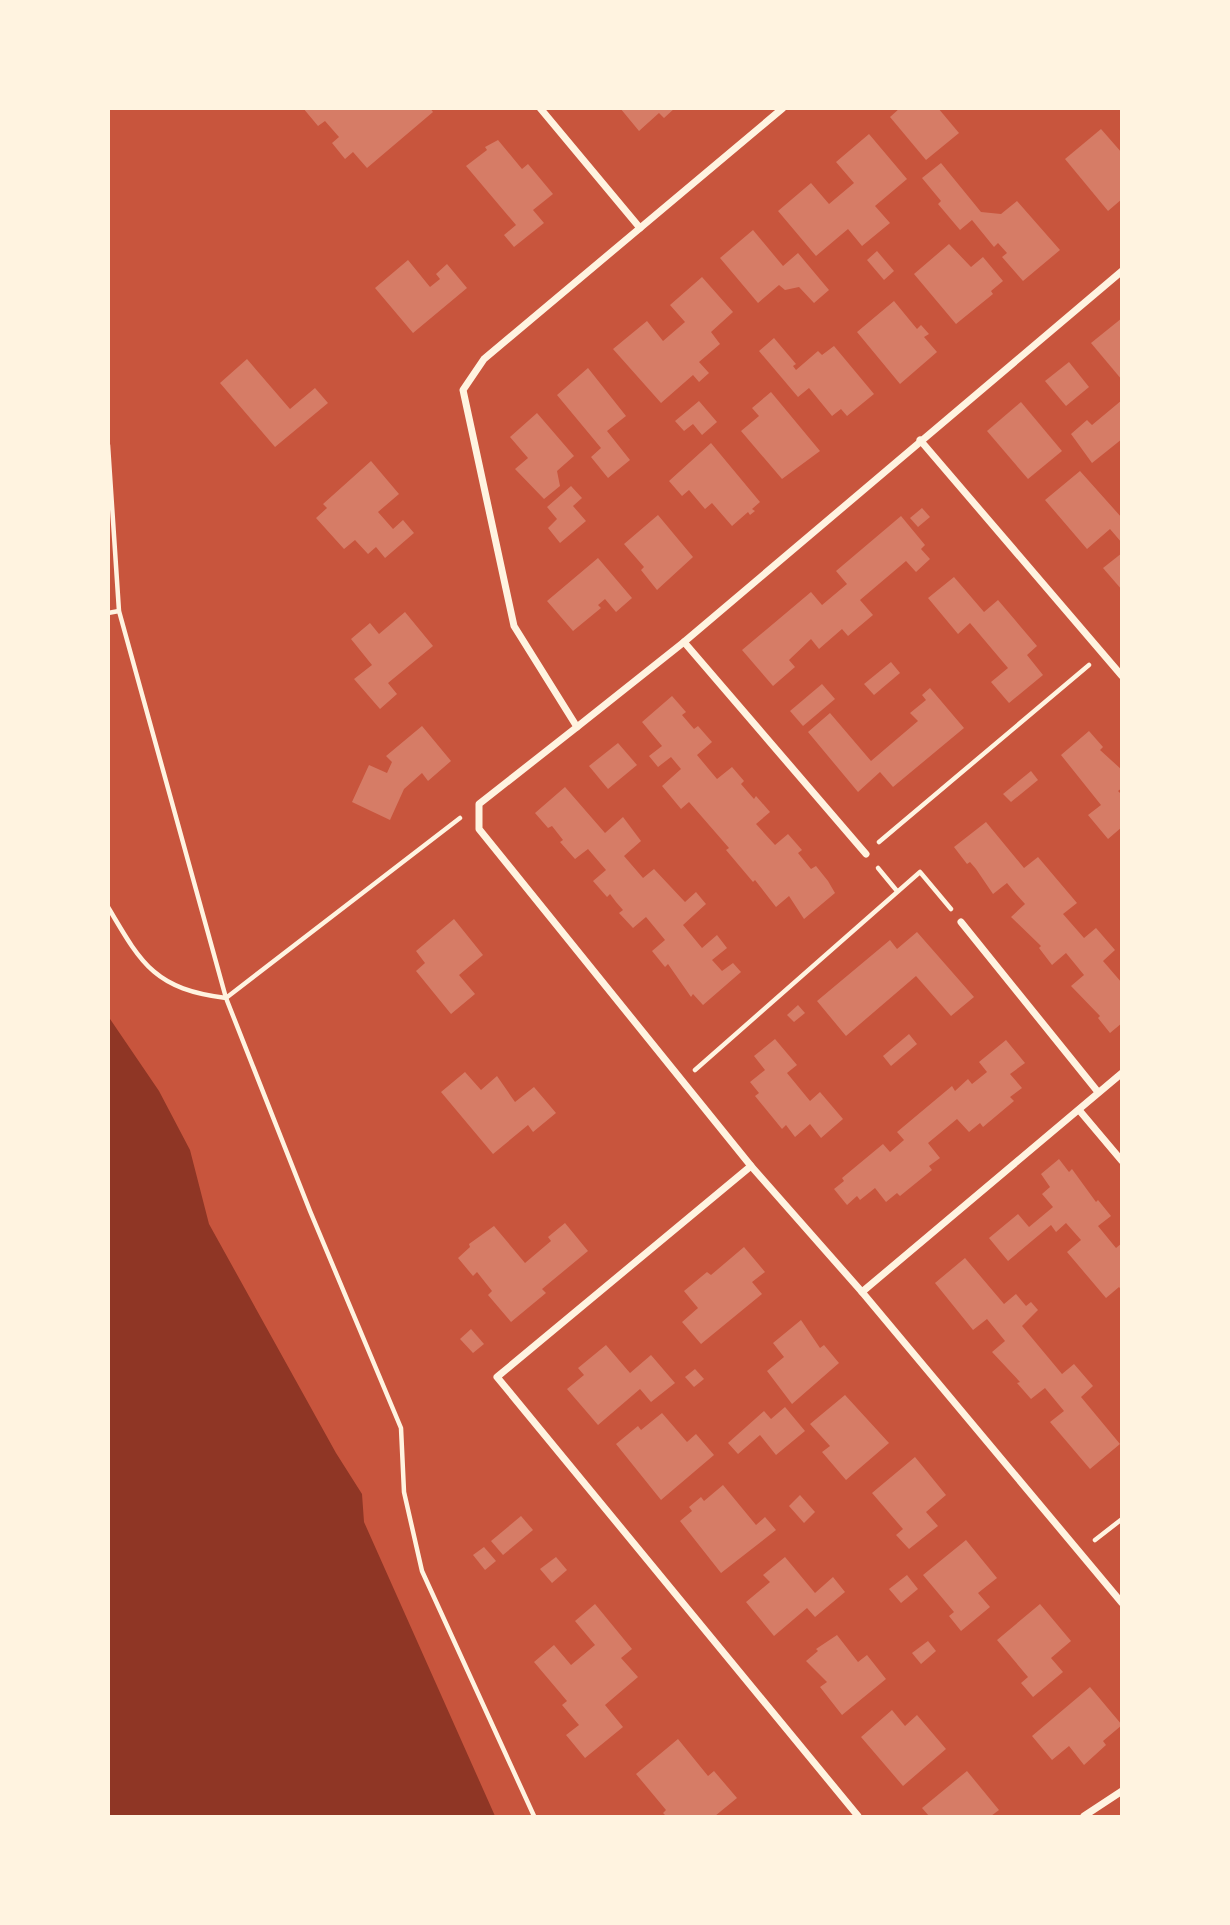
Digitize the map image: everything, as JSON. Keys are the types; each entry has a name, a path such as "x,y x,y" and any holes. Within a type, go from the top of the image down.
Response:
{"street":[{"path":"540,108 640,228"},
{"path":"576,727 514,626 463,390 484,359 783,108"},
{"path":"1122,271 684,642 479,804 479,829 500,858 684,1079 751,1166 862,1292 1122,1603"},
{"path":"920,440 1122,676"},
{"path":"684,642 866,853"},
{"path":"961,922 1098,1092"},
{"path":"862,1292 1122,1073"},
{"path":"1079,1110 1122,1161"},
{"path":"751,1166 497,1377 858,1816"},
{"path":"1084,1816 1122,1791"}],"path":[{"path":"108,445 119,611 226,998 310,1211 401,1428 404,1492 422,1571 488,1721 534,1816"},
{"path":"108,613 119,611"},
{"path":"897,891 866,853 1103,654"},
{"path":"108,907 136,955 152,974 202,995 226,998 479,804"},
{"path":"684,1079 920,872 961,922"},
{"path":"1080,1553 1122,1518"}],"shaded area":[{"path":"108,1016 159,1091 190,1150 209,1224 336,1453 362,1494 364,1522 495,1816 109,1816"}],"building":[{"path":"303,108 430,108 433,112 367,168 353,152 345,159 332,143 339,137 325,121 318,126"},
{"path":"620,108 675,108 664,118 659,113 639,131"},
{"path":"900,108 938,108 959,133 926,160 890,117"},
{"path":"1101,129 1122,153 1122,199 1108,211 1065,159"},
{"path":"869,134 907,179 875,206 890,223 862,246 848,229 816,256 778,211 811,183 829,204 854,183 836,162"},
{"path":"498,140 522,169 528,164 553,194 533,210 544,223 514,247 504,235 516,225 466,166 487,150 485,147"},
{"path":"941,163 981,212 1001,214 1017,201 1060,250 1023,281 1002,257 1007,253 998,243 994,247 972,220 960,230 938,204 941,201 922,178"},
{"path":"753,230 783,266 798,253 829,290 814,303 799,287 785,290 779,285 758,303 720,258"},
{"path":"949,244 971,267 983,257 1003,281 991,291 993,294 956,324 914,274"},
{"path":"877,251 894,271 884,280 867,260"},
{"path":"408,260 430,287 440,279 436,274 447,264 467,288 413,333 375,288"},
{"path":"702,277 733,312 711,332 720,344 699,362 709,373 699,382 693,375 661,403 613,349 647,321 663,341 685,322 670,305"},
{"path":"894,301 917,329 921,325 929,334 924,337 937,352 900,384 857,332"},
{"path":"1122,318 1122,380 1091,343"},
{"path":"774,338 796,364 793,366 796,370 818,351 822,355 834,346 874,394 847,416 841,409 832,416 809,388 798,397 759,351"},
{"path":"247,359 290,409 315,388 328,403 275,447 220,383"},
{"path":"1069,362 1089,387 1066,406 1045,381"},
{"path":"588,368 626,416 607,431 630,460 608,478 591,457 601,448 557,395"},
{"path":"771,392 820,451 782,479 741,431 759,416 752,408"},
{"path":"1122,400 1122,439 1092,463 1071,434 1087,420 1092,425"},
{"path":"699,401 717,422 702,435 693,424 684,431 675,421"},
{"path":"1021,402 1062,451 1028,479 987,431"},
{"path":"537,413 574,456 557,471 560,486 544,499 515,469 528,458 510,437"},
{"path":"711,443 760,502 752,509 755,511 750,515 748,512 732,526 712,503 705,509 689,490 682,496 669,481"},
{"path":"371,461 399,494 378,512 393,529 403,520 414,533 385,558 376,547 368,554 355,540 344,549 316,518 327,508 323,504"},
{"path":"1080,471 1122,518 1122,543 1110,529 1087,549 1045,500"},
{"path":"571,486 582,498 573,506 586,521 560,543 548,528 557,519 547,507"},
{"path":"922,508 930,517 918,527 910,518"},
{"path":"658,515 693,557 657,590 641,570 644,567 624,544"},
{"path":"901,516 925,545 921,549 930,559 916,572 906,561 860,600 873,615 848,636 842,629 819,649 811,639 789,660 795,667 773,686 742,650 811,592 822,605 847,584 836,571"},
{"path":"1122,553 1122,590 1103,568"},
{"path":"598,558 632,598 616,612 605,599 598,605 601,608 573,631 547,601"},
{"path":"954,577 984,612 998,600 1037,646 1027,655 1043,675 1009,703 991,682 1008,668 970,623 958,634 928,598"},
{"path":"405,612 433,646 388,683 397,694 380,709 354,679 372,665 351,639 370,623 379,634"},
{"path":"891,662 900,673 874,695 864,684"},
{"path":"822,684 835,699 803,726 790,711"},
{"path":"930,688 964,728 893,787 880,772 858,792 808,732 830,713 871,761 918,721 910,713 926,700 922,695"},
{"path":"672,696 686,712 682,715 694,729 698,726 712,742 697,755 717,779 732,767 744,781 741,784 770,812 756,824 775,845 788,834 802,850 798,853 811,869 816,866 828,881 835,893 804,919 789,896 776,907 726,850 729,848 689,802 681,809 662,786 681,769 671,757 658,767 649,756 662,746 642,722"},
{"path":"422,726 451,761 428,781 422,773 404,789 390,820 352,802 369,765 387,773 392,762 386,756"},
{"path":"1089,731 1103,747 1100,750 1122,770 1122,788 1118,791 1122,795 1122,827 1108,839 1088,815 1101,805 1061,755"},
{"path":"618,743 637,765 608,789 589,766"},
{"path":"1031,771 1038,780 1011,802 1003,794"},
{"path":"565,787 605,833 623,817 641,841 624,856 643,878 654,869 685,902 696,892 706,904 683,925 702,948 717,935 727,948 712,960 722,971 733,963 741,972 703,1005 693,994 691,997 668,964 665,967 652,951 665,940 646,917 633,928 619,913 623,910 610,894 607,897 593,881 606,870 588,849 575,859 560,842 563,840 552,826 548,828 535,813"},
{"path":"986,822 1024,868 1038,857 1077,903 1063,914 1084,938 1096,928 1115,950 1103,961 1122,983 1122,1023 1110,1033 1098,1018 1100,1016 1071,986 1084,975 1066,953 1052,965 1039,948 1041,946 1011,917 1025,904 1007,883 993,894 976,869 970,862 967,864 954,847"},
{"path":"454,919 483,955 459,975 475,994 451,1014 416,971 425,963 416,951"},
{"path":"917,932 974,997 951,1016 916,976 846,1036 817,1001 890,940 897,949"},
{"path":"798,1005 805,1013 794,1022 787,1015"},
{"path":"909,1034 917,1044 891,1066 883,1056"},
{"path":"775,1039 797,1065 787,1073 810,1101 820,1092 843,1119 821,1138 810,1124 795,1137 786,1125 782,1129 755,1096 759,1093 750,1082 765,1070 754,1056"},
{"path":"1006,1040 1025,1063 1010,1074 1022,1088 1010,1097 1014,1101 983,1127 980,1123 969,1132 957,1119 928,1143 940,1158 929,1166 932,1170 900,1196 897,1193 886,1202 875,1188 860,1200 857,1196 847,1205 834,1189 844,1181 842,1178 883,1144 890,1152 904,1140 897,1132 952,1086 955,1091 968,1079 972,1084 987,1072 979,1062"},
{"path":"465,1072 481,1090 497,1076 515,1102 534,1087 556,1113 533,1132 528,1125 493,1154 441,1092"},
{"path":"1059,1159 1069,1172 1072,1169 1096,1202 1098,1200 1111,1216 1098,1226 1116,1248 1122,1243 1122,1291 1119,1287 1106,1298 1067,1252 1081,1240 1066,1223 1056,1232 1051,1225 1008,1261 989,1238 1018,1214 1029,1227 1053,1207 1042,1194 1050,1187 1041,1174"},
{"path":"565,1223 588,1251 542,1289 546,1293 511,1322 488,1295 492,1291 477,1272 473,1276 458,1258 470,1247 469,1244 494,1226 525,1263 551,1241 548,1237"},
{"path":"744,1247 765,1272 752,1282 762,1294 701,1344 682,1322 698,1308 684,1291 707,1272 711,1275"},
{"path":"965,1258 1004,1304 1016,1294 1026,1306 1031,1302 1038,1310 1022,1326 1062,1374 1074,1364 1093,1386 1081,1397 1120,1444 1090,1469 1050,1422 1064,1411 1045,1388 1031,1399 1017,1383 1020,1382 992,1352 1005,1341 987,1319 973,1330 935,1283"},
{"path":"801,1320 820,1348 824,1345 839,1363 792,1404 767,1371 784,1357 773,1343"},
{"path":"471,1329 484,1344 473,1353 460,1339"},
{"path":"606,1345 630,1373 651,1355 675,1383 651,1402 640,1389 598,1425 567,1389 584,1375 578,1368"},
{"path":"695,1369 704,1379 694,1387 685,1377"},
{"path":"845,1395 889,1443 846,1480 822,1452 830,1446 810,1424"},
{"path":"785,1407 805,1431 776,1455 760,1435 738,1454 728,1443 764,1411 771,1419"},
{"path":"662,1413 687,1442 696,1434 714,1455 661,1500 616,1444 638,1426 641,1430"},
{"path":"915,1457 946,1495 926,1512 938,1526 909,1549 896,1535 903,1529 872,1493"},
{"path":"723,1485 756,1525 765,1517 776,1530 721,1573 680,1521 692,1511 689,1507 701,1497 704,1501"},
{"path":"800,1495 815,1512 804,1523 789,1506"},
{"path":"521,1516 533,1530 503,1555 491,1541"},
{"path":"966,1540 997,1578 978,1593 990,1607 961,1631 949,1616 954,1612 923,1575"},
{"path":"484,1547 496,1561 485,1570 473,1555"},
{"path":"556,1557 567,1570 552,1583 540,1569"},
{"path":"785,1557 815,1593 833,1577 845,1592 815,1617 807,1608 774,1636 746,1602 770,1582 763,1575"},
{"path":"907,1575 918,1589 901,1603 889,1589"},
{"path":"595,1604 632,1649 621,1658 638,1677 605,1705 623,1727 585,1758 566,1735 579,1725 562,1705 567,1701 534,1662 554,1645 571,1665 595,1645 575,1621"},
{"path":"1040,1604 1071,1641 1051,1658 1063,1672 1033,1697 1021,1683 1028,1677 997,1640"},
{"path":"837,1635 858,1662 867,1655 886,1679 842,1715 820,1687 827,1682 806,1661 818,1651 816,1649"},
{"path":"928,1641 936,1651 921,1664 912,1653"},
{"path":"1090,1687 1122,1725 1103,1741 1106,1745 1084,1765 1069,1746 1052,1760 1032,1736"},
{"path":"892,1710 905,1726 917,1715 946,1749 903,1786 861,1737"},
{"path":"678,1739 708,1776 714,1771 737,1798 715,1816 666,1816 663,1813 666,1810 636,1774"},
{"path":"967,1771 999,1810 991,1816 929,1816 922,1808"}]}
